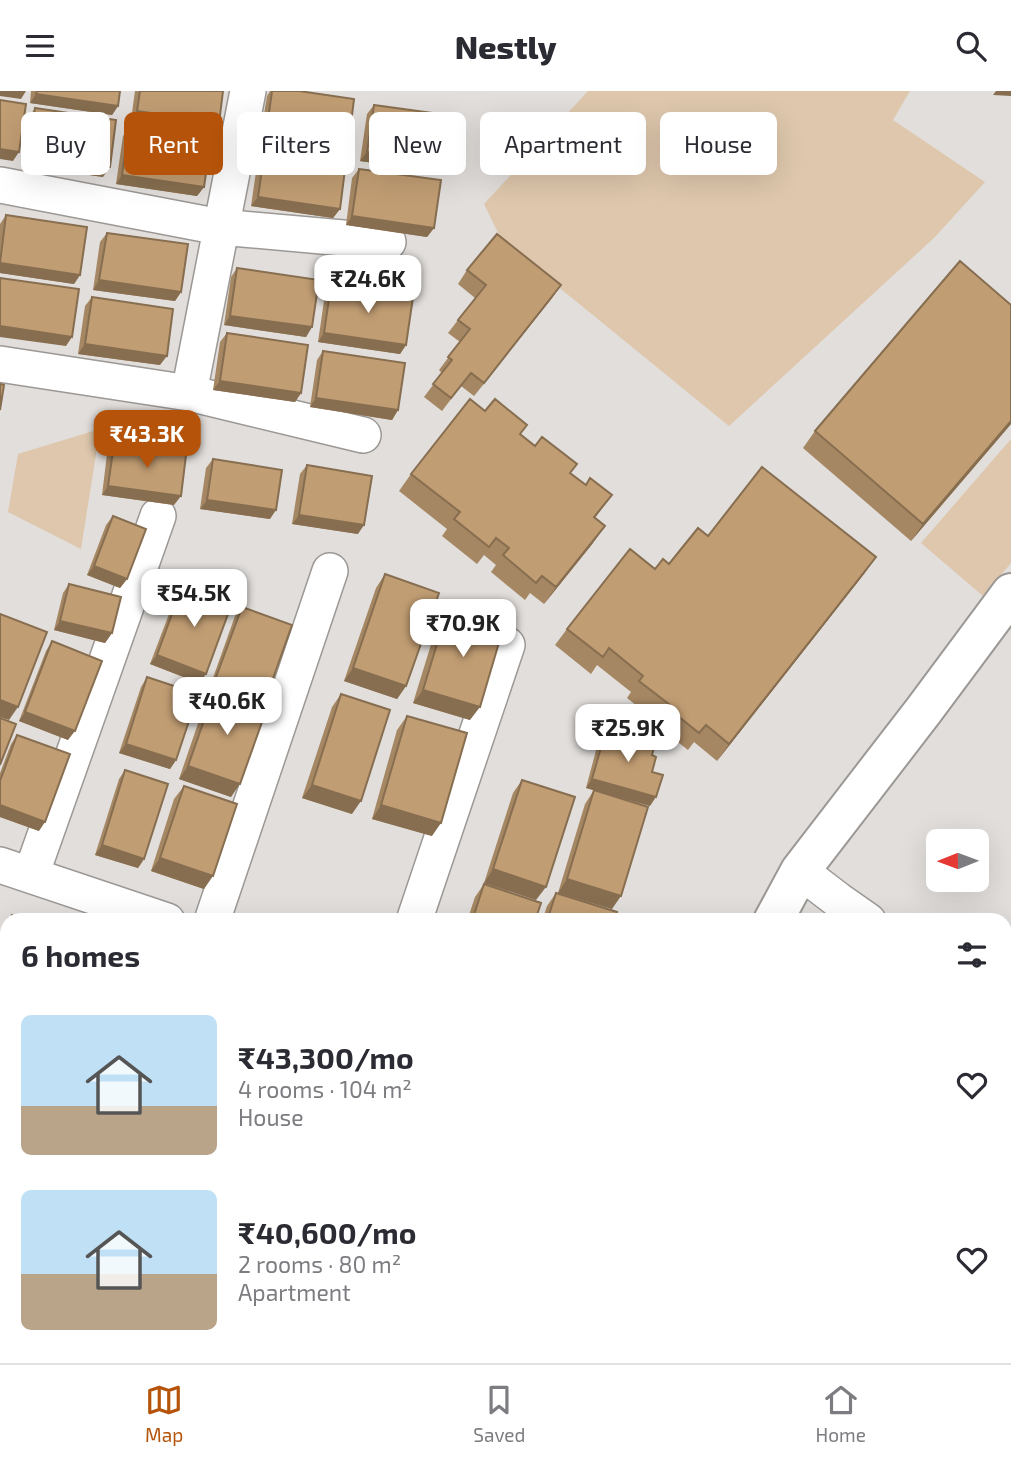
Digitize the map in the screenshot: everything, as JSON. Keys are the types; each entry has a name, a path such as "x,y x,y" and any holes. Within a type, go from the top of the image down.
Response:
{"street":[{"path":"189,393 248,91"},
{"path":"0,185 220,227 388,242"},
{"path":"0,364 189,393 363,435"},
{"path":"141,913 9,872 158,516"},
{"path":"215,913 330,571"},
{"path":"777,913 800,871 1011,593"},
{"path":"417,913 507,645"},
{"path":"800,871 857,913"}],"shaded area":[{"path":"588,91 910,91 893,120 985,182 935,237 729,426 502,241 484,204 511,175 646,175 646,112 569,112"},
{"path":"100,429 81,549 8,512 18,454"},
{"path":"1011,439 1011,563 983,596 921,543"}],"building":[{"path":"37,91 120,91 118,106 36,94"},
{"path":"140,91 223,91 220,112 137,111"},
{"path":"272,91 299,91 354,99 352,112 269,112"},
{"path":"0,100 26,104 25,112 21,112 19,152 0,149"},
{"path":"374,105 426,112 373,112"},
{"path":"35,108 62,112 34,112"},
{"path":"110,119 116,120 110,167"},
{"path":"124,161 124,175 206,175 204,187 122,175"},
{"path":"359,169 369,170 369,175 404,175 441,180 434,228 352,216"},
{"path":"261,175 344,175 340,209 258,197"},
{"path":"6,215 87,227 80,275 0,263"},
{"path":"107,233 188,244 181,292 99,280"},
{"path":"497,234 561,285 484,383 471,373 451,398 433,384 452,360 448,357 470,329 458,320 486,285 467,270"},
{"path":"960,261 1011,305 1011,421 923,524 815,431"},
{"path":"237,268 319,280 312,327 230,316"},
{"path":"0,278 79,289 72,337 0,326"},
{"path":"331,285 413,297 406,345 324,333"},
{"path":"92,297 173,309 167,356 85,344"},
{"path":"227,333 308,345 301,393 220,381"},
{"path":"323,351 405,363 398,410 316,398"},
{"path":"0,384 4,385 0,410"},
{"path":"470,399 485,411 495,399 527,425 520,434 535,446 542,437 577,464 570,473 586,485 590,478 612,495 594,517 605,526 556,587 542,576 536,583 503,555 509,548 496,538 489,547 454,519 460,512 411,474"},
{"path":"114,444 186,455 181,496 108,486"},
{"path":"213,459 282,470 276,510 207,500"},
{"path":"307,465 372,476 364,525 299,515"},
{"path":"762,467 876,557 729,744 706,725 699,733 668,708 670,705 639,681 643,676 609,648 603,657 567,629 630,549 655,569 663,559 669,564 698,528 708,536"},
{"path":"113,516 146,529 127,579 94,566"},
{"path":"385,574 439,593 406,686 353,668"},
{"path":"69,584 121,597 112,633 60,621"},
{"path":"183,584 232,603 206,674 157,655"},
{"path":"242,607 292,625 266,698 215,680"},
{"path":"447,611 503,629 480,707 423,690"},
{"path":"0,614 47,632 18,707 0,700"},
{"path":"52,641 102,661 75,731 25,712"},
{"path":"147,677 198,694 176,760 126,744"},
{"path":"215,689 267,708 240,784 188,766"},
{"path":"341,694 390,710 361,801 312,785"},
{"path":"407,716 467,733 441,823 381,805"},
{"path":"0,718 16,724 0,765"},
{"path":"606,730 655,744 652,755 656,757 652,772 663,775 656,797 592,779"},
{"path":"17,735 70,754 45,822 0,805 0,781"},
{"path":"125,770 168,784 144,859 102,845"},
{"path":"522,780 575,797 546,887 493,869"},
{"path":"184,786 237,804 213,876 160,858"},
{"path":"594,790 648,807 621,896 567,879"},
{"path":"484,884 541,903 538,913 475,913"},
{"path":"556,893 617,912 617,913 550,913"}]}
